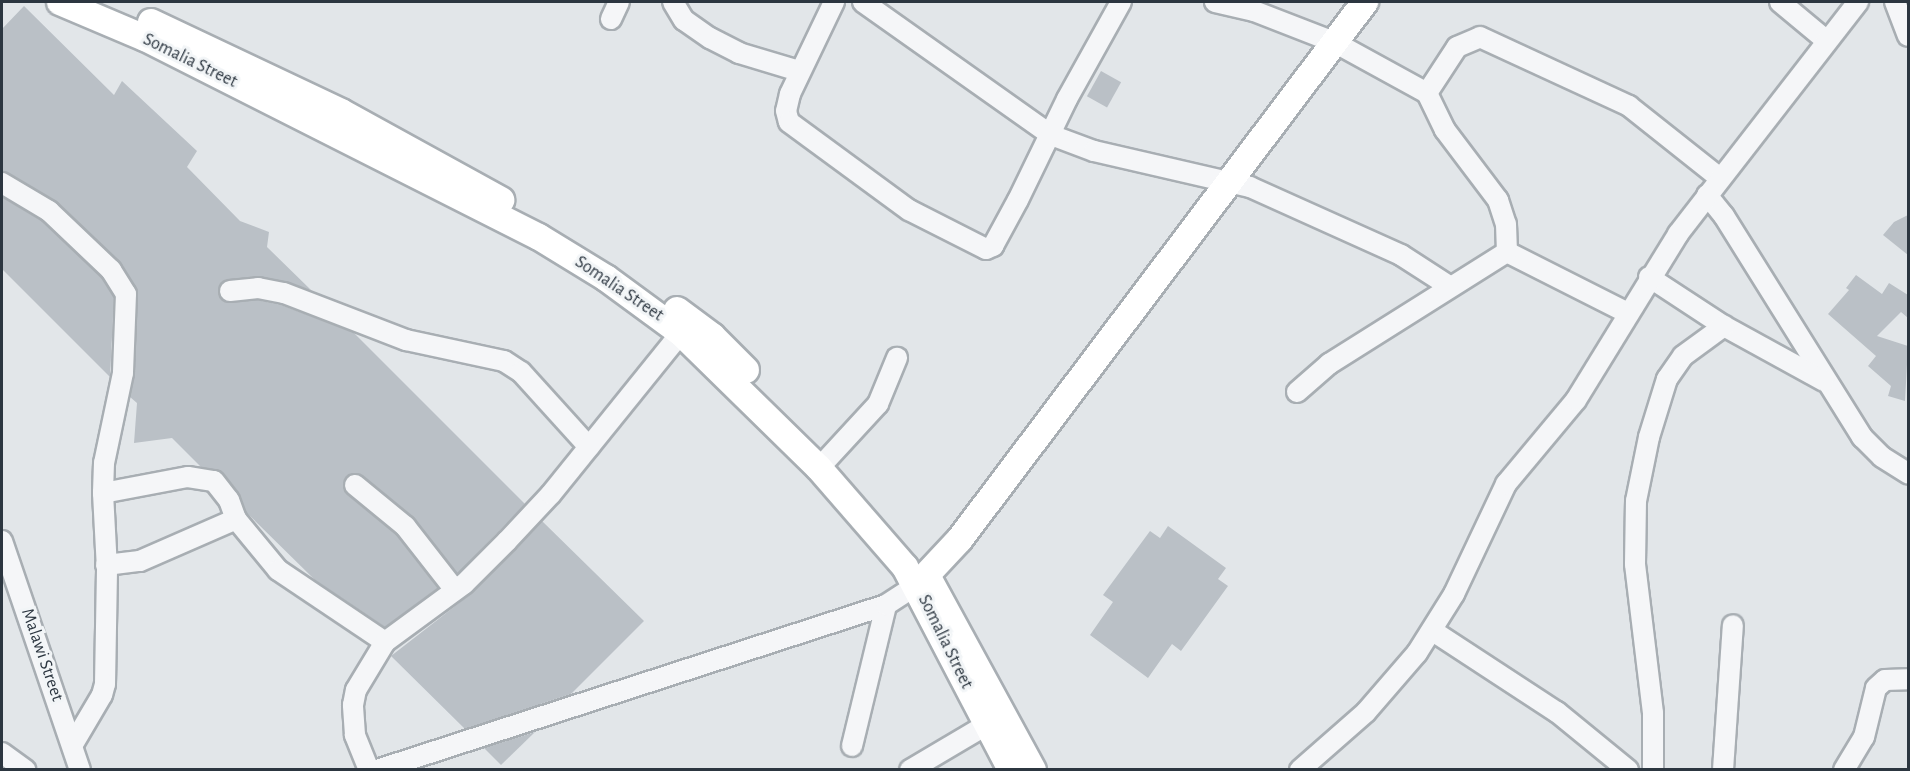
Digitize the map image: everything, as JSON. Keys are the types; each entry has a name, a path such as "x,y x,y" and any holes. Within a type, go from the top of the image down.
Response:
{"main road":[{"name":"Somalia Street","path":"60,2 145,38 539,237 606,278 681,333 824,462 922,581 932,622 1011,770"},
{"path":"106,2 341,112 598,252 712,336 824,462"},
{"path":"1033,770 922,581 960,539 1365,2"}],"street":[{"path":"673,2 684,20 739,54 799,71"},
{"path":"834,2 799,71 786,111 793,126 829,147 909,210 986,249 993,246 1121,2"},
{"path":"863,2 1051,135 1094,151 1229,180 1401,255 1449,286"},
{"path":"1215,2 1254,11 1334,42 1427,93 1445,130 1498,200 1506,225 1507,252"},
{"path":"1780,2 1827,41"},
{"path":"1300,770 1384,694 1433,631 1502,490 1567,412 1626,312 1707,195 1858,2"},
{"path":"1895,2 1908,36"},
{"path":"1427,93 1457,47 1480,37 1629,106 1720,178"},
{"path":"2,183 49,211 111,270 126,294 123,374 104,463 105,684 102,695 73,744"},
{"path":"1707,195 1752,260 1826,382 1873,449 1908,472"},
{"path":"1297,393 1329,364 1449,286 1507,252"},
{"path":"1507,252 1626,312"},
{"path":"1649,277 1724,326 1826,382"},
{"path":"230,291 258,288 284,293 406,340 504,361 521,372 589,447"},
{"path":"1653,770 1653,713 1634,534 1649,437 1667,379 1683,356 1724,326"},
{"path":"369,770 355,735 353,705 356,690 385,642 455,590 543,502 681,333"},
{"path":"824,462 884,396 897,358"},
{"path":"103,493 188,477 206,477 222,489 236,519 290,580 385,642"},
{"path":"355,485 405,526 455,590"},
{"path":"106,565 140,561 236,519"},
{"name":"Malawi Street","path":"4,554 73,744 80,770"},
{"path":"377,770 406,765 886,605 922,581"},
{"path":"852,746 886,605"},
{"path":"1723,770 1733,626"},
{"path":"1433,631 1557,712 1628,770"},
{"path":"1844,770 1864,737 1876,688 1885,680 1908,679"},
{"path":"910,770 986,725"},
{"path":"2,753 25,770"}],"building":[{"path":"24,6 114,95 122,81 197,151 187,167 240,221 269,232 267,247 311,290 257,276 223,281 218,292 221,298 231,303 257,300 281,305 353,332 525,504 457,574 413,517 362,475 346,477 343,484 347,494 396,534 438,588 385,627 315,580 246,512 239,493 223,473 201,467 172,438 134,443 137,403 130,397 135,373 136,288 119,262 57,202 2,171 2,29"},
{"path":"1101,71 1121,82 1107,108 1087,96"},
{"path":"2,197 42,221 102,278 114,297 110,377 2,269"},
{"path":"1908,215 1908,255 1883,235 1894,222"},
{"path":"1856,275 1882,294 1889,283 1908,295 1908,318 1901,312 1877,336 1908,346 1905,401 1888,396 1891,386 1868,366 1876,356 1828,314 1849,290 1846,288"},
{"path":"542,521 644,621 571,694 465,729 391,656 472,593"},
{"path":"1168,526 1226,568 1218,579 1228,586 1181,651 1172,644 1148,678 1090,635 1113,602 1103,595 1150,531 1160,538"},
{"path":"535,732 501,765 484,748"}]}
